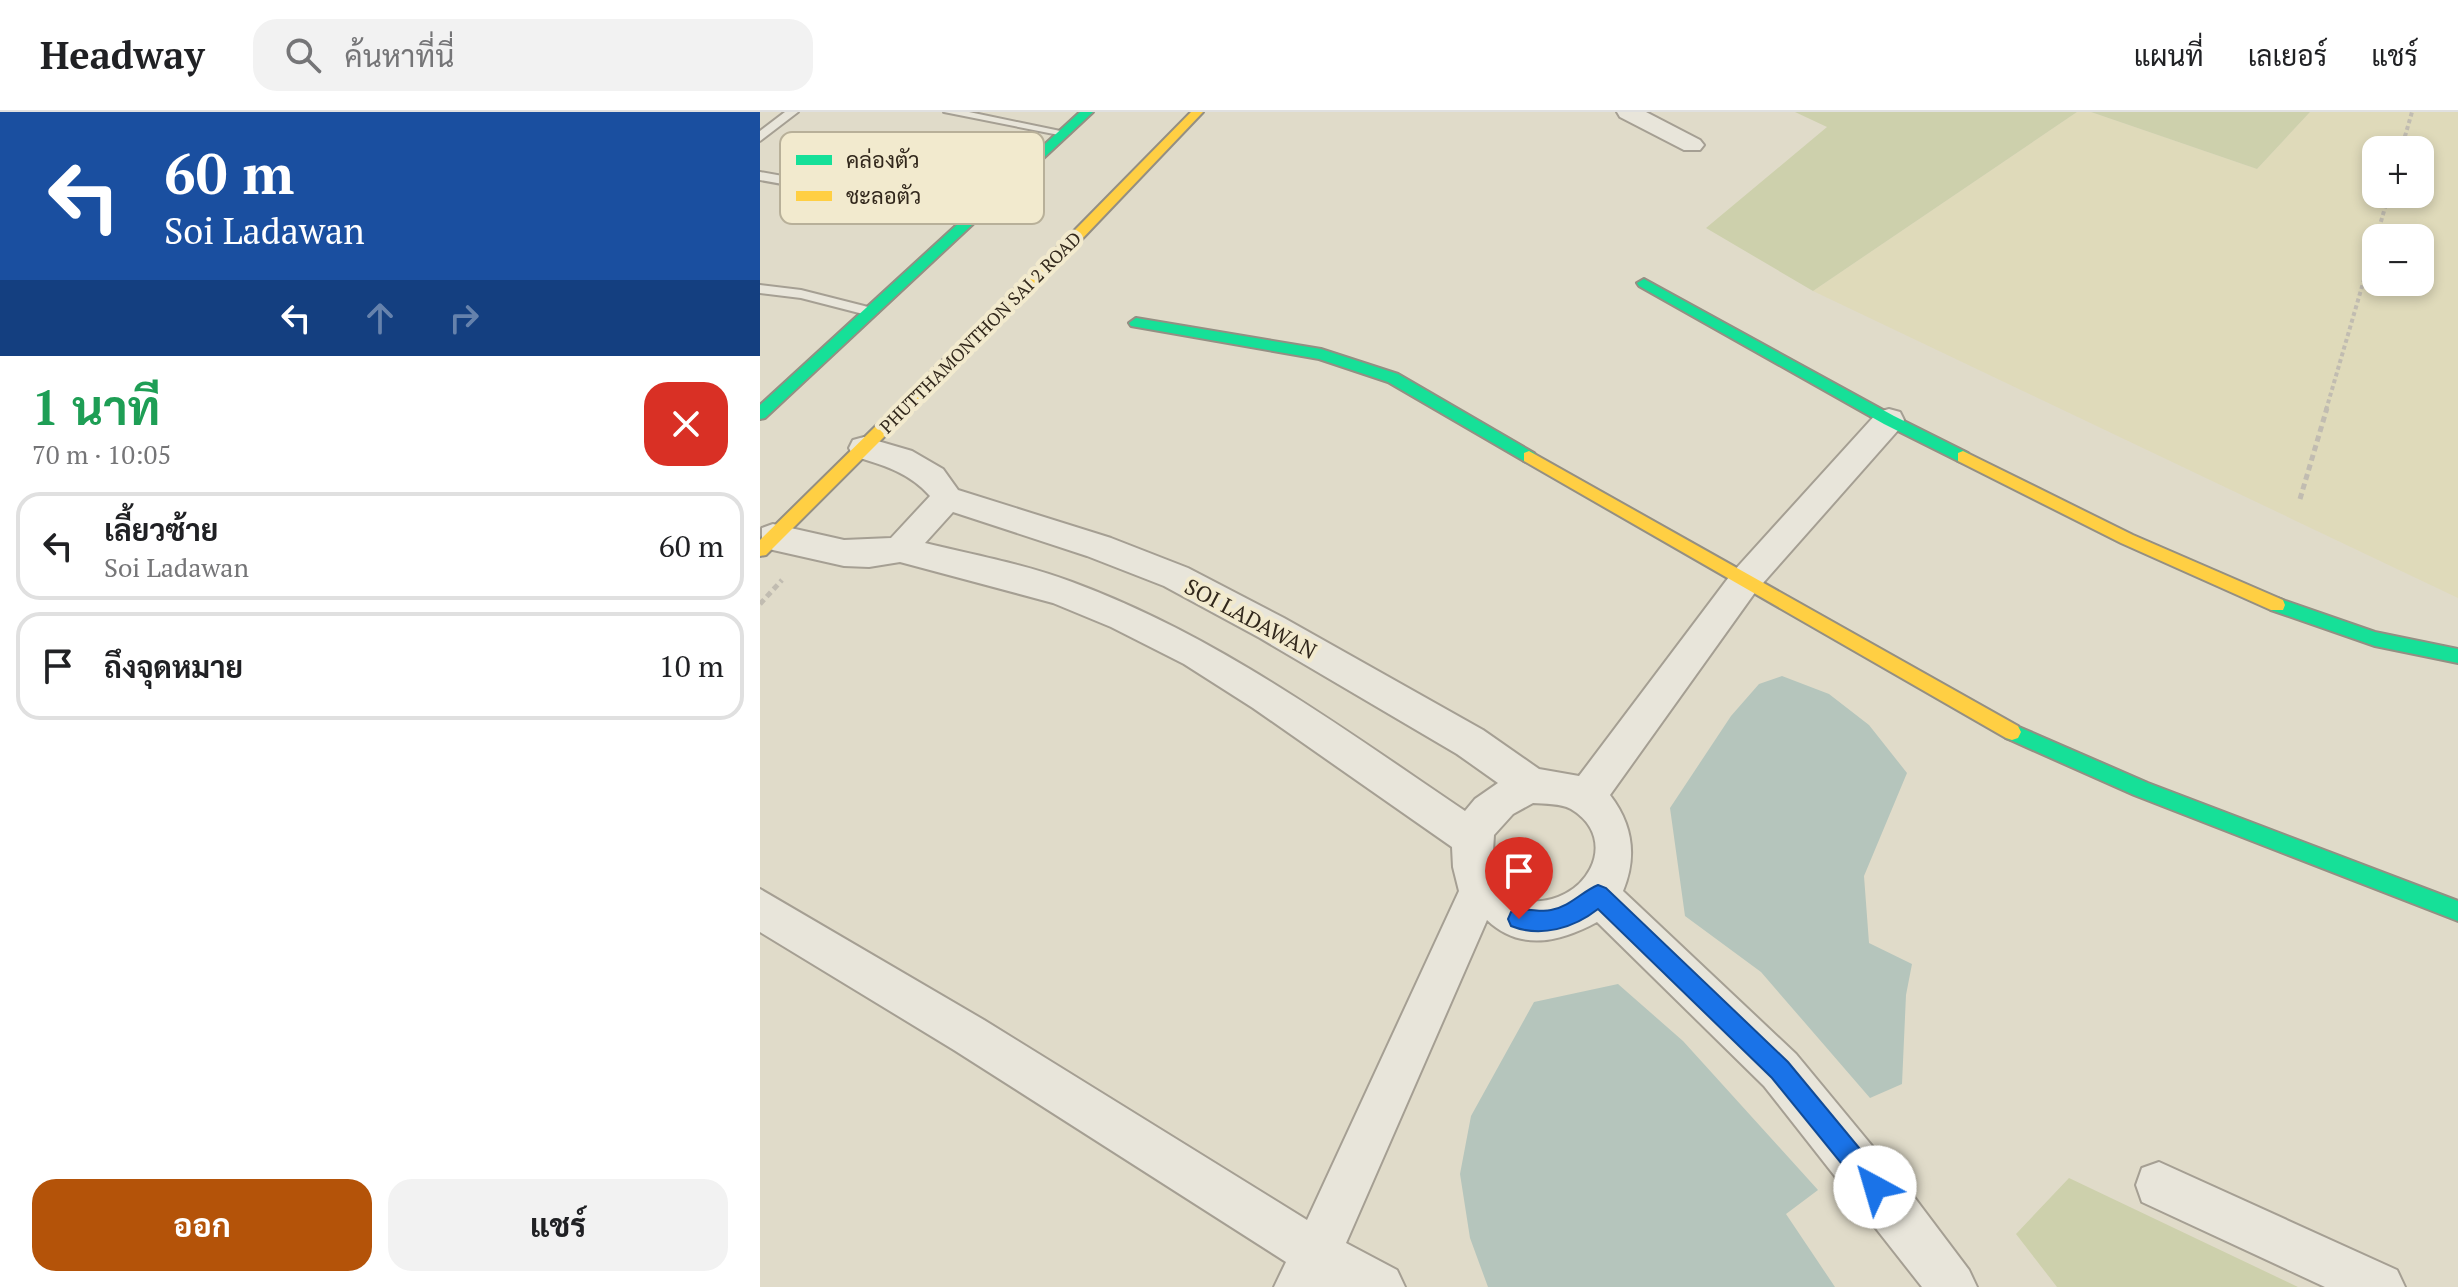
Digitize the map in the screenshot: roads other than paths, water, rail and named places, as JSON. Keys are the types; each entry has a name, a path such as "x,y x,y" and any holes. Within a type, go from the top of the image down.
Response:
{"street":[{"path":"1044,152 1087,112"},
{"name":"PHUTTHAMONTHON SAI 2 ROAD","path":"766,543 1197,112"},
{"path":"1628,112 1692,145"},
{"path":"760,414 967,224"},
{"path":"1644,283 1889,420 2127,539 2299,615 2375,639 2458,656"},
{"path":"1136,323 1321,354 1393,378 1744,582 2014,733 2141,789 2458,911"},
{"path":"1532,786 1505,796 1485,814 1472,838 1470,863 1477,886 1482,886 1519,919 1548,921 1576,913 1598,895 1612,870 1614,842 1605,817 1586,798 1744,582 1889,420"},
{"path":"864,448 904,459 922,469 939,481 947,498 900,549"},
{"name":"SOI LADAWAN","path":"947,498 1099,547 1176,577 1421,713 1470,742 1532,786 1560,787 1586,798"},
{"path":"766,543 844,553 869,554 900,549 1060,591 1123,617 1196,654 1255,690 1472,838"},
{"path":"1308,1270 1482,886"},
{"path":"1598,895 1780,1070 1952,1287"},
{"path":"760,909 969,1035 1308,1270 1380,1287"},
{"path":"2159,1185 2380,1287"}],"lane":[{"path":"760,137 792,112"},
{"path":"950,112 1064,133"},
{"path":"760,176 780,180"},
{"path":"760,289 801,294 871,312"}]}
